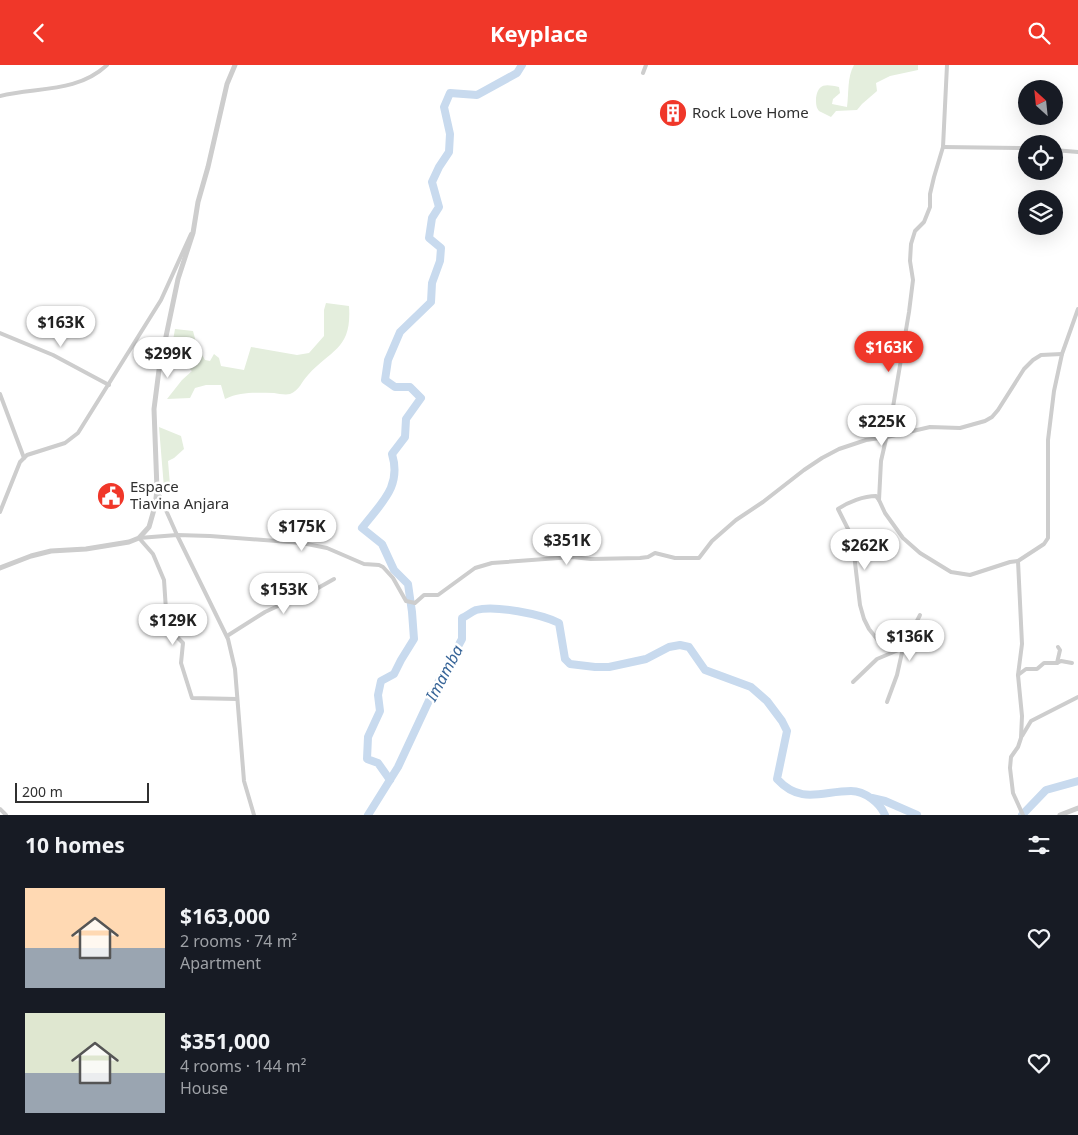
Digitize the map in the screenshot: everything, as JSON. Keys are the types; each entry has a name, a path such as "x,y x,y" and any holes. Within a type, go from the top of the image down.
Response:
{"street":[{"path":"0,96 54,89 77,83 98,74 107,65"},
{"path":"139,538 145,533 151,521 157,490 154,424 156,387 178,279 193,233 198,202 227,83 235,65"},
{"path":"643,73 646,65"},
{"path":"879,500 881,461 892,413 913,280 910,261 911,244 915,231 924,222 930,207 930,194 944,147 947,65"},
{"path":"944,147 1018,148"},
{"path":"1063,151 1078,152"},
{"path":"0,512 20,462 27,455 65,443 78,433 161,301 188,239 193,233"},
{"path":"892,652 880,644 864,619 860,605 852,537 838,509 846,504 870,496 876,496 885,513 903,538 920,553 951,572 970,575 1018,561 1044,543 1048,538 1048,441 1054,391 1062,353 1078,309"},
{"path":"0,333 53,355 109,385"},
{"path":"0,568 31,556 51,551 112,546 139,538 177,535 210,536 302,543 327,548 359,562 383,567 393,578 406,601 415,603 424,595 438,595 475,568 492,563 572,557 591,559 648,557 655,553 675,558 700,558 712,541 804,470 839,449 866,440 930,427 960,428 985,421 998,411 1024,369 1033,360 1041,355 1062,353"},
{"path":"0,394 24,458"},
{"path":"157,490 227,636 235,669 244,781 254,815"},
{"path":"139,538 153,554 164,580 166,610 172,632 184,643 181,663 192,698 237,699"},
{"path":"1018,561 1022,644 1018,675 1022,716 1021,738"},
{"path":"227,636 265,612 295,598 302,597 334,579"},
{"path":"887,702 897,675 903,648 920,615"},
{"path":"1057,663 1060,650 1058,647"},
{"path":"853,682 877,659 903,648"},
{"path":"1018,675 1026,669 1037,669 1044,663 1057,663 1061,661 1072,663"},
{"path":"1023,815 1012,793 1011,757 1031,721 1078,697"},
{"path":"1060,815 1078,808"},
{"path":"0,809 6,815"}],"green space":[{"path":"854,65 918,65 918,70 890,76 876,83 877,91 857,110 836,111 831,117 819,111 816,104 817,93 821,87 827,85 839,87 840,93 833,99 832,104 847,107 849,80"},
{"path":"326,303 349,306 349,320 344,340 339,347 308,375 293,393 250,393 225,399 221,385 206,385 195,388 190,398 167,399 192,371 178,360 169,363 175,329 193,331 197,346 205,360 210,361 214,354 219,358 221,366 244,370 251,347 297,355 309,353 324,336 324,310"},
{"path":"159,427 181,436 184,449 168,461 170,485 164,488"}],"waterway":[{"path":"390,780 378,763 367,759 368,737 380,711 378,695 381,681 394,674 414,639 412,612 408,584 394,570 382,544 362,528 388,494 394,476 392,454 405,437 406,419 421,398 410,387 395,387 385,380 388,360 400,332 431,302 432,283 440,261 441,248 429,238 432,218 439,207 432,182 449,152 450,134 444,107 450,93 477,95 517,73 522,65"},
{"name":"Imamba","path":"368,815 398,767 433,692 462,639 462,618 476,610 484,609 530,614 559,623 565,659 570,664 609,667 646,659 669,647 680,645 689,647 705,670 751,687 767,701 782,721 787,731 777,779 786,787 795,792 812,795 851,791 862,793 880,806 885,815"},
{"name":"Imamba","path":"1022,815 1046,790 1078,781"},
{"name":"Imamba","path":"872,798 885,801 917,815"}],"place":[{"name":"Rock Love Home","path":"673,113"},
{"name":"Espace Tiavina Anjara","path":"111,496"}]}
